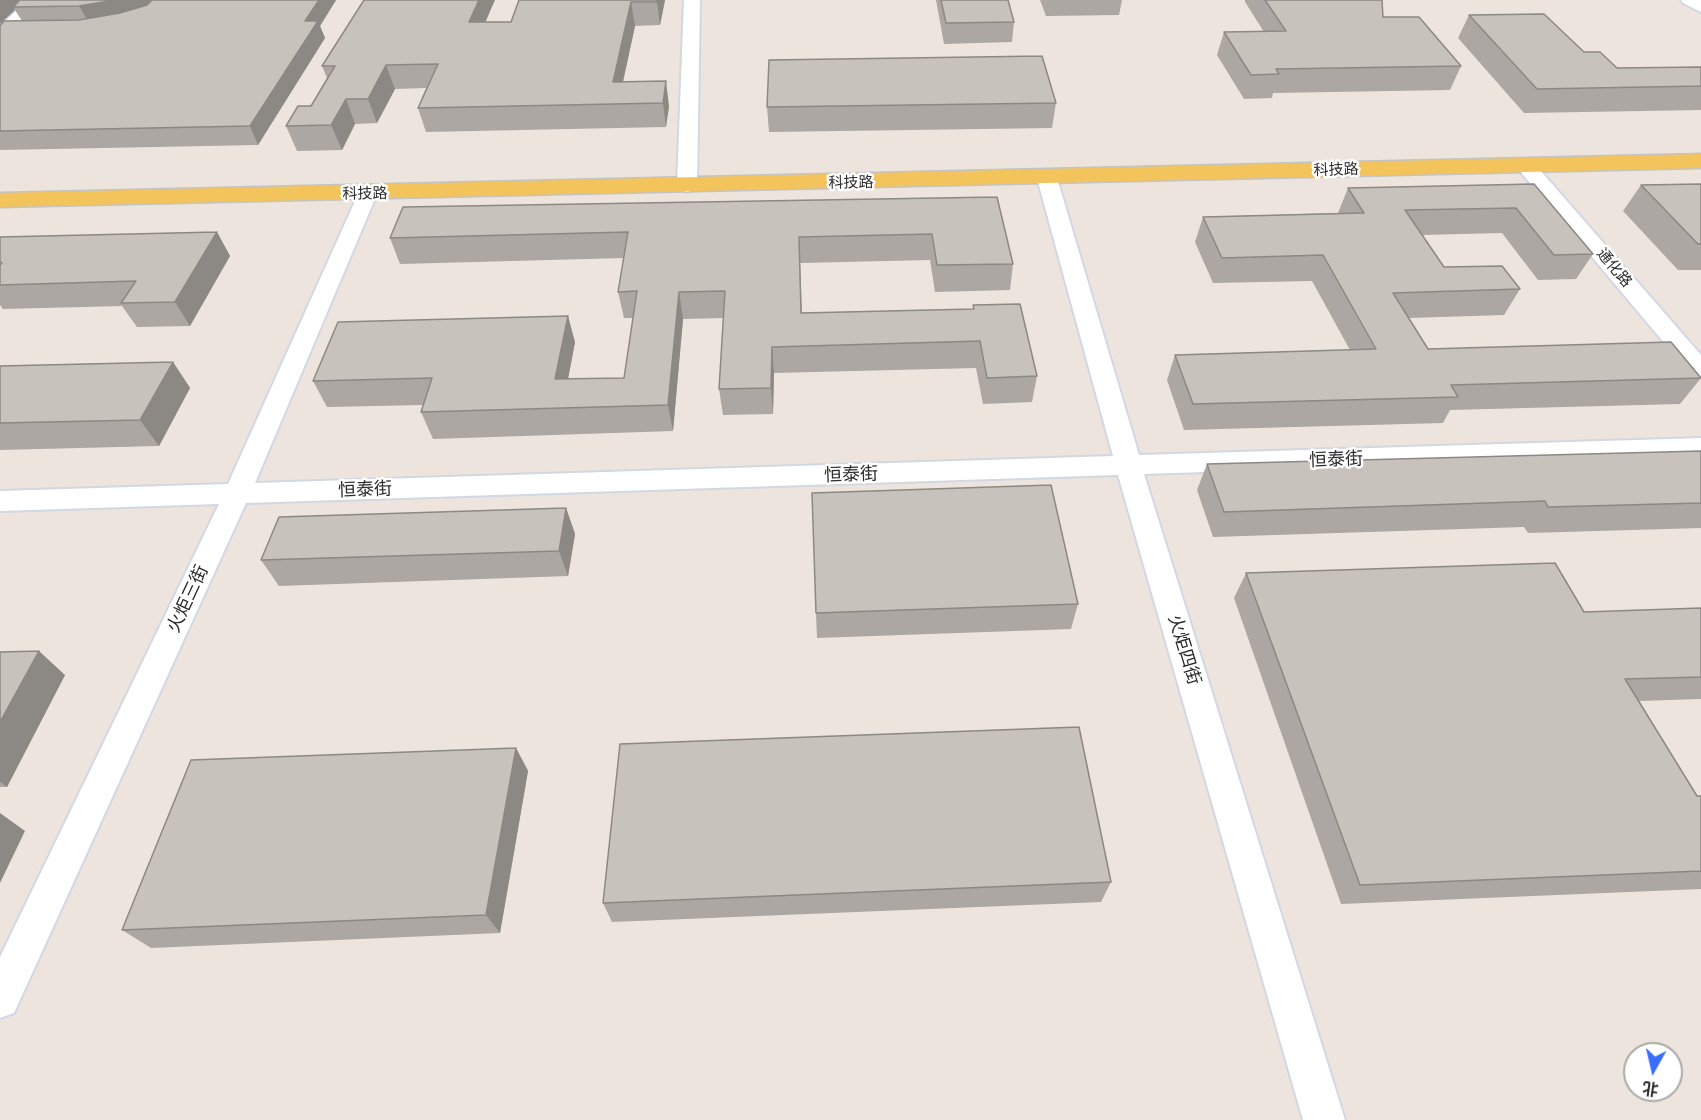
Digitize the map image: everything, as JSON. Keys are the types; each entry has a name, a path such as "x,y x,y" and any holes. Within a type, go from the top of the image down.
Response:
{"main road":[{"name":"科技路","path":"0,200 367,194 1701,161"}],"street":[{"path":"5,35 10,24 37,0"},
{"path":"687,186 692,0"},
{"path":"1689,0 1701,7"},
{"path":"5,35 33,30"},
{"name":"通化路","path":"1526,166 1701,370"},
{"name":"火炬四街","path":"1047,178 1129,467 1324,1120"},
{"name":"火炬三街","path":"0,999 237,494 367,194"},
{"name":"恒泰街","path":"0,501 1129,467 1701,447"}],"building":[{"path":"20,0 115,0 79,6 13,7"},
{"path":"152,0 319,0 305,21 318,21 250,126 0,131 0,26 4,21 79,20 120,13 147,5"},
{"path":"364,0 479,0 469,22 511,22 519,0 657,0 657,2 631,2 613,82 666,81 663,103 418,108 438,64 386,65 368,99 346,99 331,125 286,126 298,106 311,106 335,66 322,66"},
{"path":"941,0 1008,0 1014,22 946,23"},
{"path":"1265,0 1382,0 1383,17 1419,17 1461,66 1276,69 1279,74 1251,75 1224,32 1286,31"},
{"path":"1544,14 1584,52 1600,52 1617,68 1701,67 1701,86 1537,89 1469,15"},
{"path":"1042,56 1056,103 767,107 769,60"},
{"path":"1534,184 1593,254 1554,255 1516,208 1405,210 1444,267 1502,266 1520,289 1393,293 1428,349 1671,342 1701,378 1451,385 1458,397 1193,404 1175,355 1376,349 1323,255 1222,258 1203,217 1364,213 1348,188"},
{"path":"1701,184 1701,244 1698,244 1641,185"},
{"path":"997,197 1013,264 937,265 932,234 799,237 801,313 974,309 973,305 1020,304 1037,376 987,378 980,341 772,347 771,388 719,389 725,291 679,292 668,405 421,412 432,378 313,381 338,322 568,316 555,379 624,378 637,291 618,292 628,232 390,238 403,207"},
{"path":"217,232 175,302 121,303 136,281 0,285 0,265 2,263 0,262 0,237"},
{"path":"173,362 140,420 0,423 0,366"},
{"path":"1701,451 1701,503 1548,507 1545,501 1224,512 1207,464"},
{"path":"1051,485 1078,604 816,613 812,493"},
{"path":"566,508 559,551 261,560 279,517"},
{"path":"1555,563 1584,612 1701,608 1701,677 1625,679 1697,796 1701,796 1701,871 1360,885 1246,573"},
{"path":"39,651 0,722 0,652"},
{"path":"1079,727 1111,882 603,903 620,744"},
{"path":"516,748 486,915 122,930 191,760"}]}
